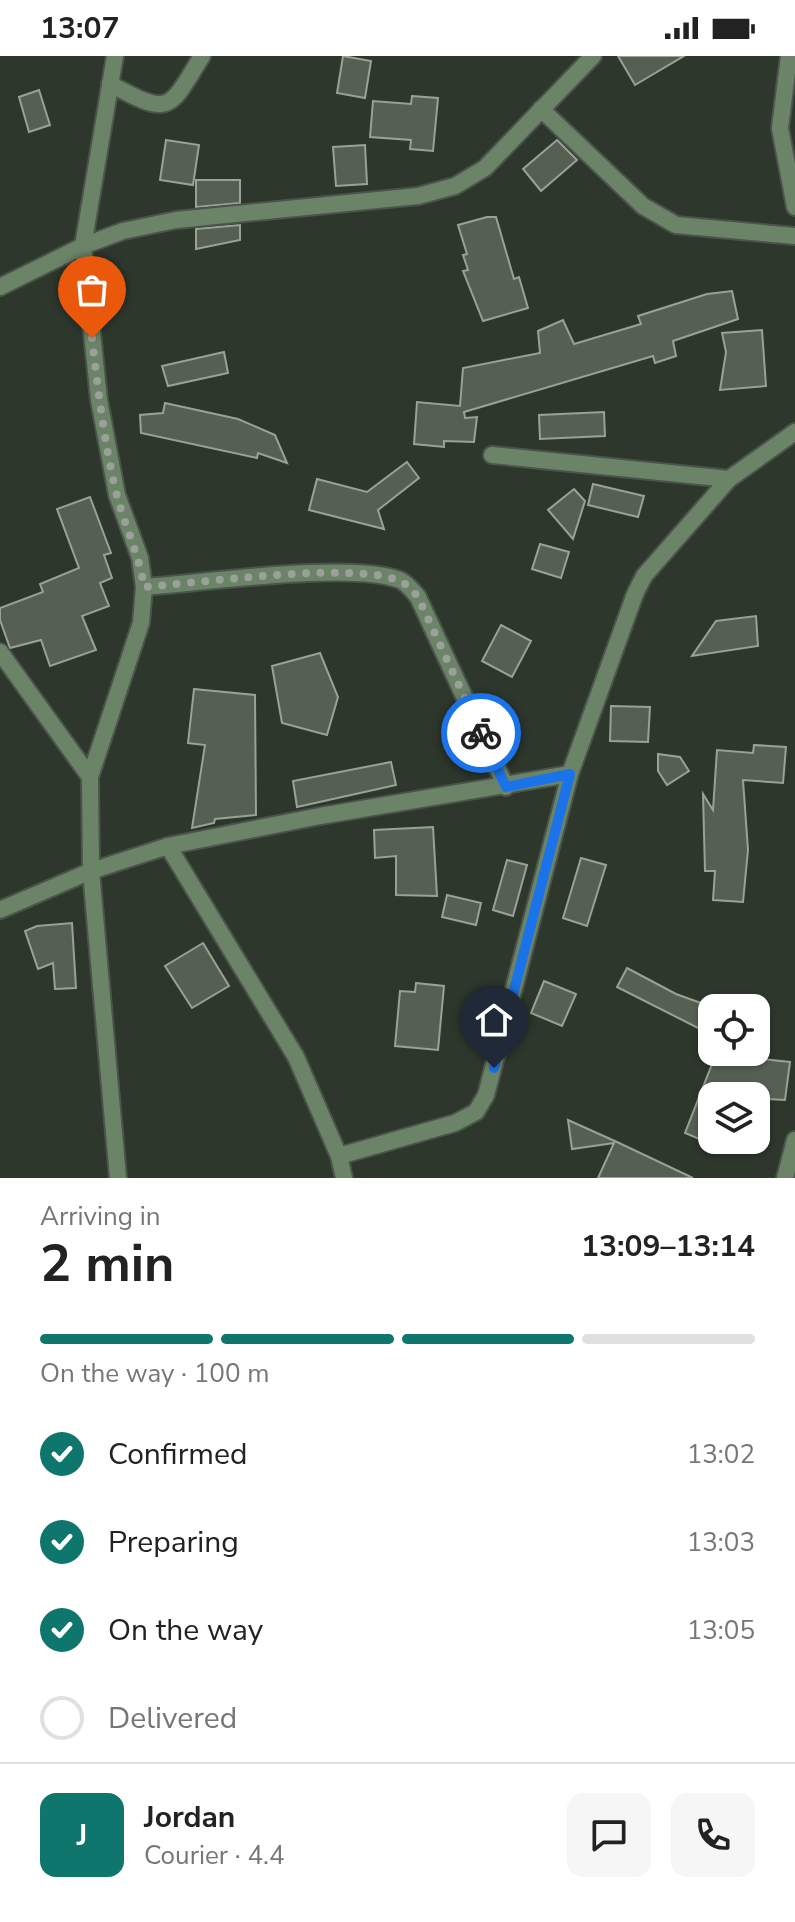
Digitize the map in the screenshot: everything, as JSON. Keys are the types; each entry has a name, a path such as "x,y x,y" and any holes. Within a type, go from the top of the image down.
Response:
{"street":[{"path":"115,56 83,246 99,400 117,495 140,558 144,587 141,623 90,777 91,871 118,1178"},
{"path":"110,84 149,105 162,105 175,100 202,56"},
{"path":"0,287 83,246 123,231 176,220 418,196 455,186 485,168 593,56"},
{"path":"789,56 780,128 795,207"},
{"path":"541,109 643,206 676,225 795,236"},
{"path":"339,1156 455,1123 476,1112 486,1095 524,960 570,774 644,576 729,479 795,432"},
{"path":"492,455 729,479"},
{"path":"144,587 336,573 382,576 403,581 418,597 506,787"},
{"path":"0,652 90,777"},
{"path":"0,910 91,871 168,846 320,816 570,774"},
{"path":"168,846 296,1057 339,1156 344,1178"},
{"path":"785,1178 795,1140"}],"building":[{"path":"343,56 371,61 365,98 337,93"},
{"path":"618,56 684,56 635,85"},
{"path":"39,90 50,125 29,132 19,97"},
{"path":"412,96 438,98 433,151 410,149 411,140 370,137 373,101 411,104"},
{"path":"166,140 199,145 193,185 160,180"},
{"path":"557,140 577,160 541,191 523,169"},
{"path":"365,145 367,184 336,186 333,147"},
{"path":"196,180 240,180 240,203 196,207"},
{"path":"496,217 514,279 519,277 528,308 483,321 463,271 468,270 463,255 467,254 458,225"},
{"path":"240,225 240,240 196,249 196,229"},
{"path":"732,291 738,319 673,341 676,356 655,363 653,356 464,412 465,418 477,417 474,442 444,441 444,447 414,444 417,402 460,406 463,368 540,353 538,331 563,320 574,344 641,324 638,316 707,294"},
{"path":"762,330 766,386 720,390 726,352 722,333"},
{"path":"224,352 228,373 168,386 162,366"},
{"path":"165,403 238,419 275,435 287,463 258,453 257,458 141,433 140,415 163,413"},
{"path":"604,412 605,436 540,439 539,415"},
{"path":"407,462 419,478 378,510 384,529 309,510 317,479 367,492"},
{"path":"593,484 644,496 638,517 588,505"},
{"path":"574,489 585,501 573,539 548,510"},
{"path":"90,497 111,553 104,555 112,578 100,583 109,606 82,616 96,650 50,666 41,640 10,648 0,620 0,608 43,592 40,584 79,568 57,509"},
{"path":"540,544 569,552 561,578 532,569"},
{"path":"756,616 758,646 692,656 716,621"},
{"path":"501,625 531,641 512,677 482,661"},
{"path":"320,653 338,697 327,735 282,723 272,666"},
{"path":"194,689 255,695 256,815 215,819 214,823 192,828 205,745 188,743"},
{"path":"611,706 650,707 648,742 610,741"},
{"path":"754,745 786,747 783,783 743,780 748,850 743,902 713,900 715,871 705,871 703,794 713,810 717,750 753,753"},
{"path":"658,754 680,757 689,771 667,785 658,771"},
{"path":"391,762 396,785 297,807 293,781"},
{"path":"433,827 437,896 396,895 396,856 375,858 374,830"},
{"path":"581,858 606,865 587,926 563,918"},
{"path":"507,860 527,865 513,916 493,910"},
{"path":"447,895 481,903 476,925 442,917"},
{"path":"72,923 76,988 55,989 53,963 38,969 25,931 37,926"},
{"path":"203,943 229,986 192,1008 165,966"},
{"path":"627,968 698,1002 698,1028 617,987"},
{"path":"544,981 576,994 562,1026 531,1013"},
{"path":"416,983 444,986 438,1050 395,1046 400,991 415,992"},
{"path":"770,1060 790,1062 785,1100 770,1099 770,1082 705,1082 711,1066 770,1066"},
{"path":"698,1100 698,1138 685,1133"},
{"path":"568,1120 693,1178 598,1178 614,1143 572,1149"}],"way so far":[{"path":"92,338 99,400 117,495 140,558 144,587 336,573 382,576 403,581 418,597 481,733"}],"route":[{"path":"481,733 506,787 570,774 494,1068"}]}
